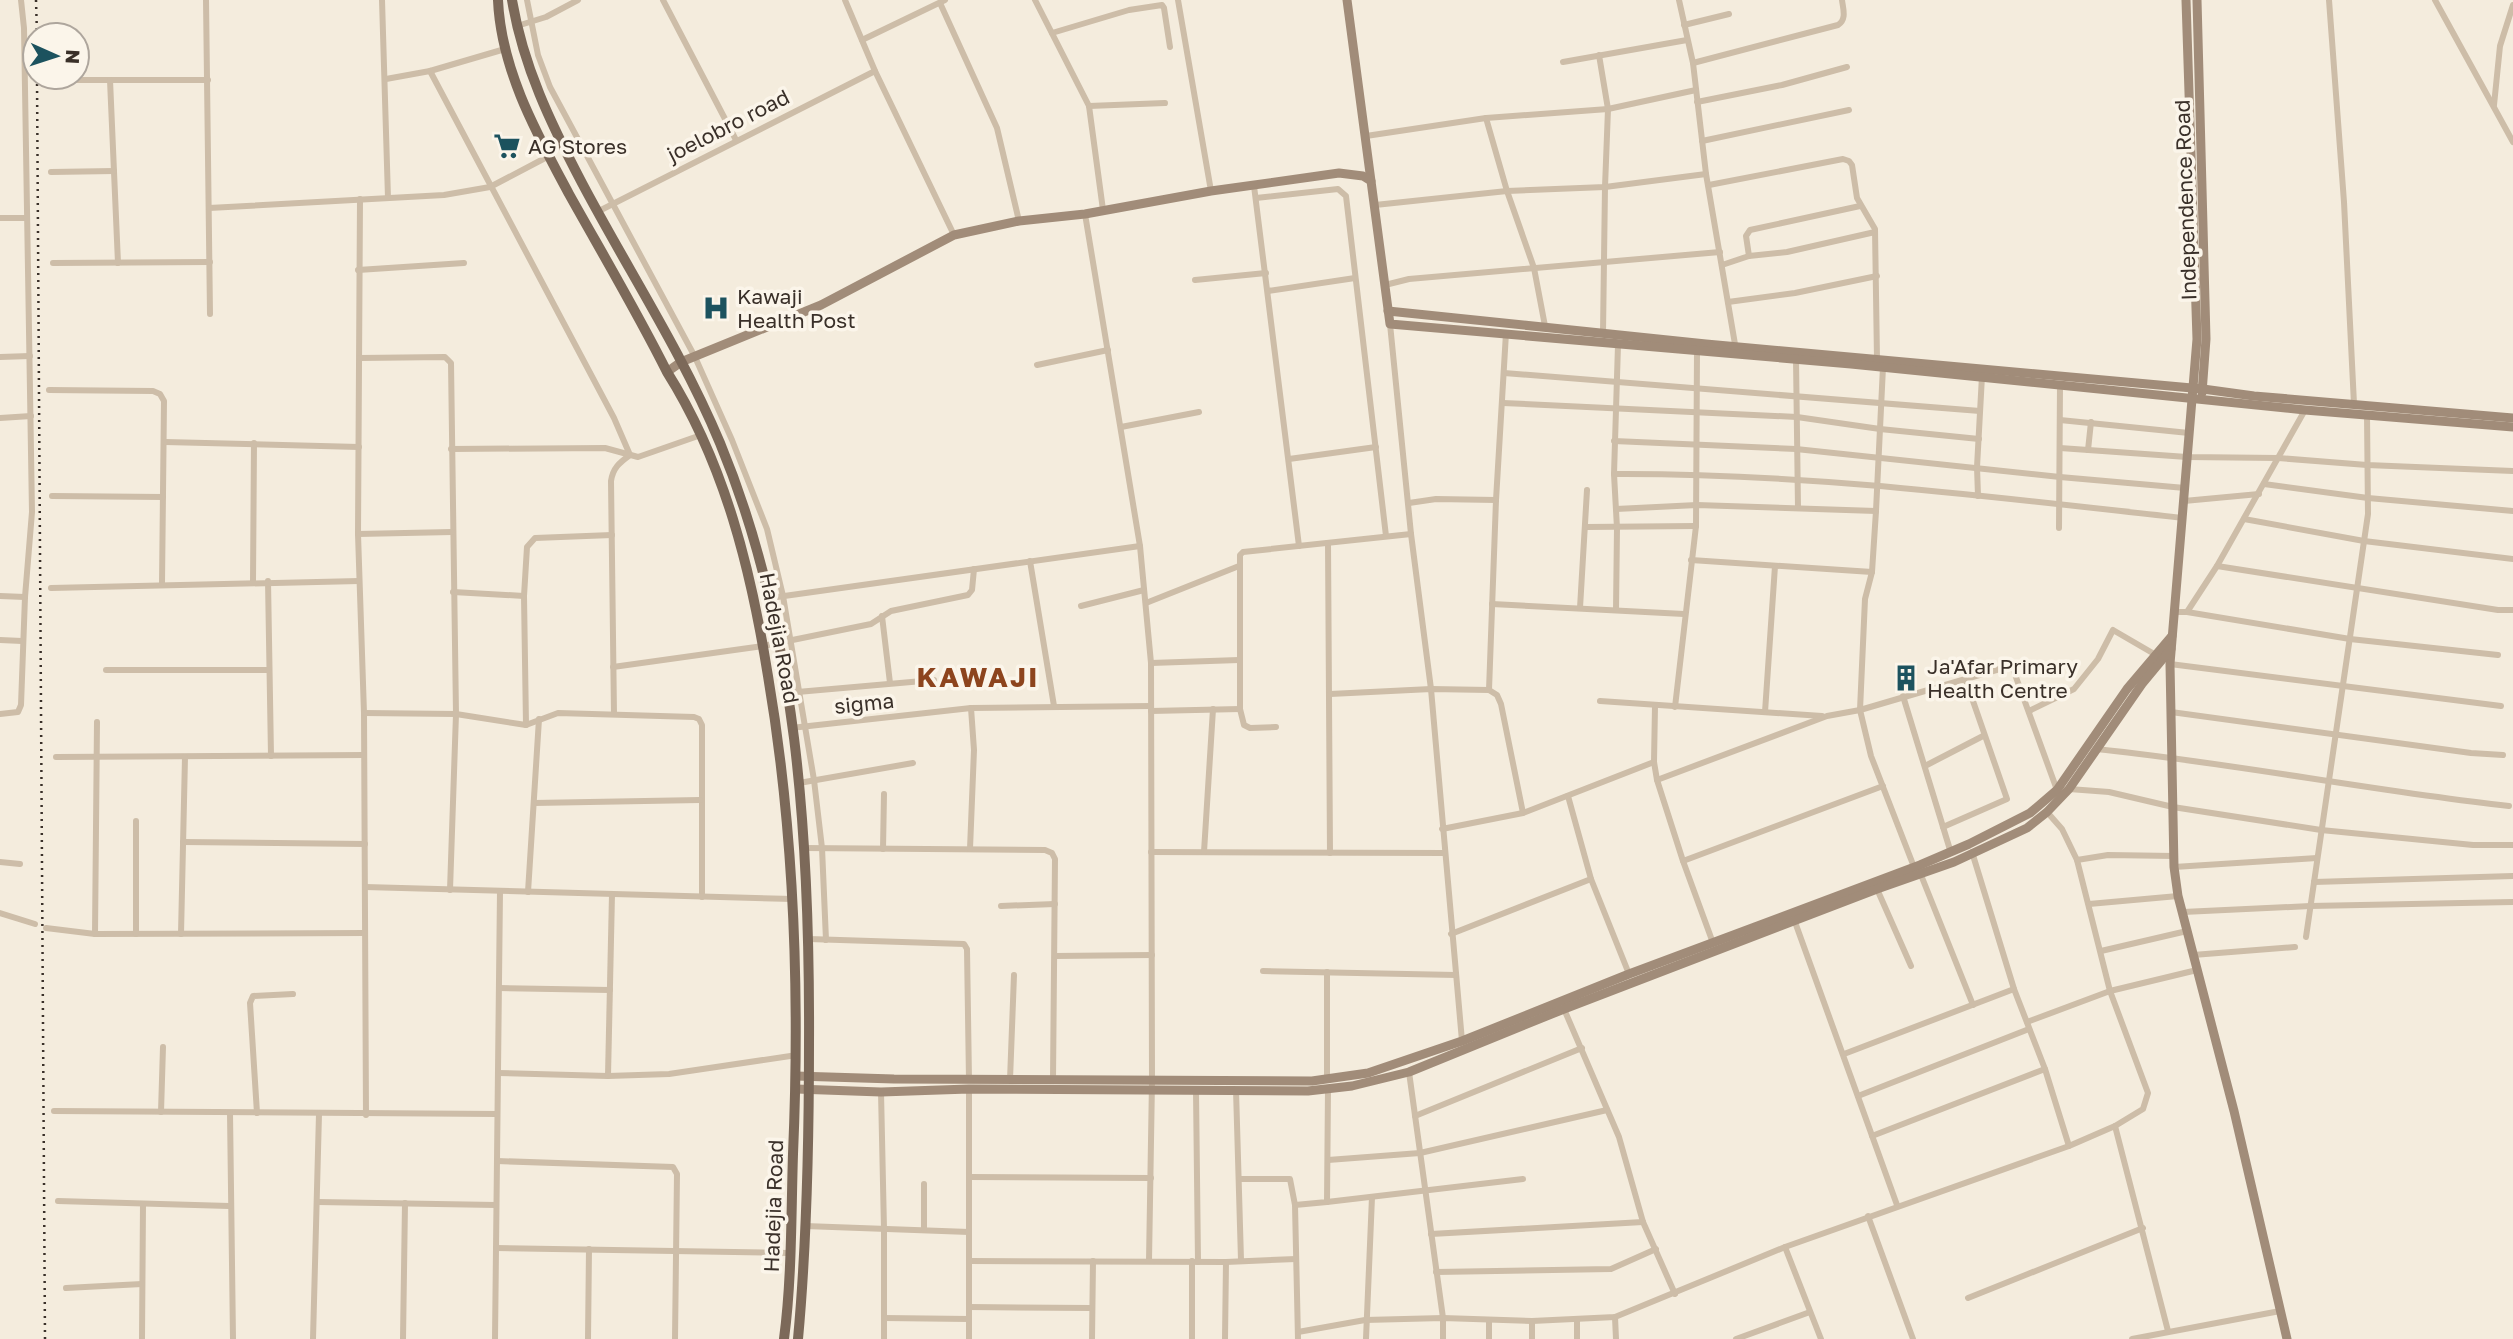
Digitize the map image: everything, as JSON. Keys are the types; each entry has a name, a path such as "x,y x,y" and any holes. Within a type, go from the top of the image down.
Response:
{"main road":[{"name":"Hadejia Road","path":"498,0 505,49 516,86 549,156 686,403 701,435 744,555 764,646 780,746 794,899 797,1055 789,1287 784,1339"},
{"name":"Hadejia Road","path":"512,0 528,68 537,91 597,212 702,401 750,523 770,598 799,783 809,939 809,1089 798,1339"}],"street":[{"path":"0,714 18,712 21,705 22,641 32,512 24,28 21,0"},
{"path":"206,0 210,314"},
{"path":"383,0 388,198"},
{"path":"527,0 538,55 550,87 695,357 767,529 783,596 814,780 822,848 826,940"},
{"path":"517,26 560,11 578,0"},
{"path":"663,0 736,140"},
{"path":"845,0 875,71 954,235"},
{"path":"1035,0 1089,106 1103,210"},
{"path":"1127,0 1129,10"},
{"path":"1178,0 1211,191"},
{"path":"1346,0 1390,324 1411,534 1431,689 1462,1041"},
{"path":"1679,0 1693,63 1706,174 1736,351"},
{"path":"1693,63 1838,25 1844,15 1842,0"},
{"name":"Independence Road","path":"2186,0 2197,393"},
{"name":"Independence Road","path":"2197,0 2206,340 2197,393"},
{"path":"2329,0 2344,202 2354,404"},
{"path":"2435,0 2513,142"},
{"path":"862,40 942,1 997,128 1019,221"},
{"path":"1052,33 1129,10 1162,5 1170,47"},
{"path":"2493,107 2500,46 2513,5"},
{"path":"1684,24 1729,14"},
{"path":"1563,62 1687,40"},
{"path":"386,79 430,71 505,49"},
{"path":"1599,55 1608,109 1603,333"},
{"path":"1697,102 1782,85 1847,67"},
{"path":"430,71 614,418 629,455"},
{"name":"joelobro road","path":"597,212 875,71"},
{"path":"91,80 208,80"},
{"path":"110,80 118,263"},
{"path":"1366,136 1486,118 1608,109 1696,90"},
{"path":"1089,106 1165,103"},
{"path":"1702,141 1849,110"},
{"path":"1486,118 1507,191 1534,268 1545,326"},
{"path":"209,208 444,195 490,187 549,156"},
{"path":"1709,185 1843,159 1852,165 1857,198 1873,224 1882,401 1872,572 1865,599 1860,710 1866,739 1914,867"},
{"path":"51,172 114,171"},
{"path":"667,372 681,362 821,305 954,235 1019,221 1085,214 1211,191 1339,173 1363,176 1371,181"},
{"path":"1375,205 1507,191 1605,187 1706,174"},
{"path":"1254,186 1299,546"},
{"path":"1256,198 1338,188 1346,196 1386,536"},
{"path":"360,198 358,534 364,713 366,1115"},
{"path":"1749,256 1746,236 1750,230 1860,206"},
{"path":"1085,214 1140,545 1150,663 1152,1086 1149,1261"},
{"path":"0,218 27,218"},
{"path":"1722,265 1749,256 1787,251 1875,232"},
{"path":"1385,285 1409,279 1720,252"},
{"path":"53,263 209,262"},
{"path":"358,270 464,264"},
{"path":"1195,280 1266,273"},
{"path":"1728,302 1796,293 1877,276"},
{"path":"1268,291 1355,278"},
{"path":"1388,311 1545,326 1796,359 1880,363 2060,385 2354,404 2486,420 2513,427"},
{"path":"1390,324 1697,352 1736,351 1880,363 2197,393 2305,410 2486,420 2513,418"},
{"path":"1489,690 1506,333"},
{"path":"1616,610 1614,441 1618,345"},
{"path":"1037,365 1108,350"},
{"path":"1675,707 1696,526 1697,352"},
{"path":"0,357 30,356"},
{"path":"360,358 449,359 452,363 456,714 450,890"},
{"path":"1796,359 1798,508"},
{"path":"1504,373 1882,401 1980,411"},
{"path":"1978,496 1982,376"},
{"path":"2059,528 2060,385"},
{"path":"49,390 153,391 160,394 164,401 162,584"},
{"path":"2197,393 2189,433 2170,664 2174,861 2187,931 2234,1111 2287,1339"},
{"path":"1503,402 1797,417 1979,439"},
{"path":"2187,612 2244,520 2305,410"},
{"path":"1121,427 1199,412"},
{"path":"2305,937 2364,541 2368,498 2367,415"},
{"path":"0,418 31,416"},
{"path":"2060,420 2189,433"},
{"path":"2088,450 2091,422"},
{"path":"451,449 605,448 638,457 701,435"},
{"path":"1614,441 1796,449 2185,488"},
{"path":"164,442 359,447"},
{"path":"253,582 254,443"},
{"path":"1289,459 1376,447"},
{"path":"2060,448 2187,457 2278,458 2513,471"},
{"path":"614,714 612,473 629,455"},
{"path":"1614,474 1797,478 2183,518"},
{"path":"2264,484 2368,498 2513,511"},
{"path":"1580,608 1587,491"},
{"path":"2184,501 2259,494"},
{"path":"52,496 163,497"},
{"path":"1409,503 1436,499 1496,500"},
{"path":"1616,509 1697,505 1876,511"},
{"path":"2244,520 2364,541 2513,559"},
{"path":"1586,527 1696,526"},
{"path":"358,534 452,532"},
{"path":"1276,727 1250,728 1244,725 1240,709 1240,555 1243,552 1411,534"},
{"path":"526,724 524,596 527,547 530,540 611,535"},
{"path":"1328,542 1330,853"},
{"path":"770,598 1140,545"},
{"path":"1691,560 1872,572"},
{"path":"1030,561 1054,706"},
{"path":"1146,603 1239,566"},
{"path":"1765,712 1775,566"},
{"path":"2217,566 2498,610 2513,610"},
{"path":"613,667 764,646 872,624 891,611 968,595 972,590 974,569"},
{"path":"268,581 271,756"},
{"path":"51,588 359,581"},
{"path":"1081,606 1144,590"},
{"path":"453,592 524,596"},
{"path":"0,596 25,597"},
{"path":"1492,604 1684,614"},
{"path":"2175,611 2350,639 2498,655"},
{"path":"881,616 890,683"},
{"path":"2029,711 2074,689 2098,659 2113,631 2156,655"},
{"path":"796,1089 881,1092 1010,1080 1054,1080 1196,1091 1237,1090 1373,1082 1409,1072 1678,961 1713,943 1951,853 2031,813 2057,790 2127,689 2172,636"},
{"path":"0,640 22,641"},
{"path":"796,1076 969,1084 1152,1086 1327,1085 1368,1073 1462,1041 1629,974 1678,961 1795,922 1877,889 1922,875 2027,828 2069,789 2142,684 2171,649"},
{"path":"1150,663 1239,660"},
{"path":"2170,664 2501,706"},
{"path":"1657,780 1827,716 1860,710 2010,666 2057,790"},
{"path":"106,670 269,670"},
{"path":"1944,827 2007,799 1965,678"},
{"path":"786,693 934,680"},
{"path":"1330,694 1431,689 1489,690 1497,695 1501,704 1523,813"},
{"path":"1903,696 1951,853"},
{"path":"1601,701 1827,716"},
{"name":"sigma","path":"792,728 971,708 1054,706 1240,709"},
{"path":"1655,706 1654,762 1657,780 1713,943"},
{"path":"970,849 974,750 971,708"},
{"path":"1204,852 1213,709"},
{"path":"2171,712 2471,754 2502,754"},
{"path":"364,713 456,714 526,724 558,713 699,719 702,725 702,897"},
{"path":"527,892 539,719"},
{"path":"95,934 97,722"},
{"path":"1925,766 1983,736"},
{"path":"2096,749 2172,757 2328,782 2509,806"},
{"path":"56,757 364,755"},
{"path":"181,934 185,757"},
{"path":"1442,829 1523,813 1654,762"},
{"path":"799,783 913,764"},
{"path":"1683,861 1883,786"},
{"path":"2069,789 2109,792 2173,807 2321,830 2473,845 2513,845"},
{"path":"883,849 884,794"},
{"path":"1567,796 1591,879 1629,974"},
{"path":"534,803 700,800"},
{"path":"1240,1179 1290,1179 1295,1205 1298,1335 1365,1320 1577,1320 1615,1317 1785,1247 2069,1146 2115,1126 2144,1109 2148,1093 2110,992 2077,860 2062,829 2047,812"},
{"path":"136,821 136,934"},
{"path":"183,842 365,844"},
{"path":"1969,844 2014,989 2045,1069 2069,1146"},
{"path":"804,848 1045,850 1052,853 1055,859 1054,1080"},
{"path":"1151,852 1444,853"},
{"path":"2077,860 2108,855 2174,861 2317,858"},
{"path":"0,862 20,864"},
{"path":"1922,875 1973,1005"},
{"path":"2314,882 2513,876"},
{"path":"1451,934 1591,879"},
{"path":"365,887 794,899"},
{"path":"1877,889 1911,966"},
{"path":"495,1339 500,891"},
{"path":"608,1076 612,894"},
{"path":"2089,904 2179,895"},
{"path":"2183,912 2310,906 2513,902"},
{"path":"1001,906 1055,904"},
{"path":"0,913 34,924"},
{"path":"1795,922 1898,1205"},
{"path":"46,928 95,934 365,933"},
{"path":"2101,951 2187,931"},
{"path":"809,939 964,944 967,949 969,1339"},
{"path":"2193,955 2295,947"},
{"path":"1055,956 1152,955"},
{"path":"1858,1096 2110,992 2197,970"},
{"path":"1263,971 1456,975"},
{"path":"1327,972 1327,1202"},
{"path":"1010,1080 1014,975"},
{"path":"499,988 610,990"},
{"path":"1844,1054 2014,989"},
{"path":"257,1113 251,999 253,996 293,994"},
{"path":"1564,1009 1619,1137 1643,1222 1675,1294"},
{"path":"161,1112 163,1047"},
{"path":"1415,1116 1582,1048"},
{"path":"498,1073 608,1076 669,1074 797,1055"},
{"path":"1872,1136 2045,1069"},
{"path":"1409,1072 1443,1318 1443,1339"},
{"path":"1237,1090 1241,1259"},
{"path":"1192,1339 1196,1091"},
{"path":"881,1092 884,1339"},
{"path":"1328,1160 1420,1153 1607,1110"},
{"path":"54,1111 497,1114"},
{"path":"230,1113 229,1206 233,1339"},
{"path":"313,1339 319,1114"},
{"path":"2115,1126 2168,1331"},
{"path":"497,1161 673,1167 677,1174 675,1339"},
{"path":"969,1177 1151,1178"},
{"path":"1295,1205 1523,1179"},
{"path":"923,1230 924,1184"},
{"path":"1366,1339 1372,1197"},
{"path":"58,1201 229,1206"},
{"path":"318,1202 496,1205"},
{"path":"403,1339 405,1203"},
{"path":"142,1204 142,1339"},
{"path":"1868,1216 1913,1339"},
{"path":"1431,1234 1643,1222"},
{"path":"805,1226 969,1232"},
{"path":"1968,1297 2143,1228"},
{"path":"1785,1247 1821,1339"},
{"path":"496,1248 789,1253"},
{"path":"588,1339 589,1249"},
{"path":"1436,1272 1611,1269 1656,1250"},
{"path":"970,1261 1226,1262 1241,1259 1296,1259"},
{"path":"1092,1339 1093,1261"},
{"path":"1225,1339 1226,1262"},
{"path":"66,1288 142,1284"},
{"path":"969,1307 1091,1308"},
{"path":"2132,1339 2280,1311"},
{"path":"1736,1339 1810,1312"},
{"path":"1615,1317 1616,1339"},
{"path":"884,1318 969,1319"},
{"path":"1577,1320 1577,1339"},
{"path":"1532,1321 1532,1339"},
{"path":"1489,1322 1489,1339"}],"railway":[{"path":"36,0 37,21"},
{"path":"37,91 45,1339"}],"place":[{"name":"AG Stores","path":"507,146"},
{"name":"Kawaji Health Post","path":"716,308"},
{"name":"Ja'Afar Primary Health Centre","path":"1906,678"}],"district":[{"name":"KAWAJI","path":"978,676"}]}
